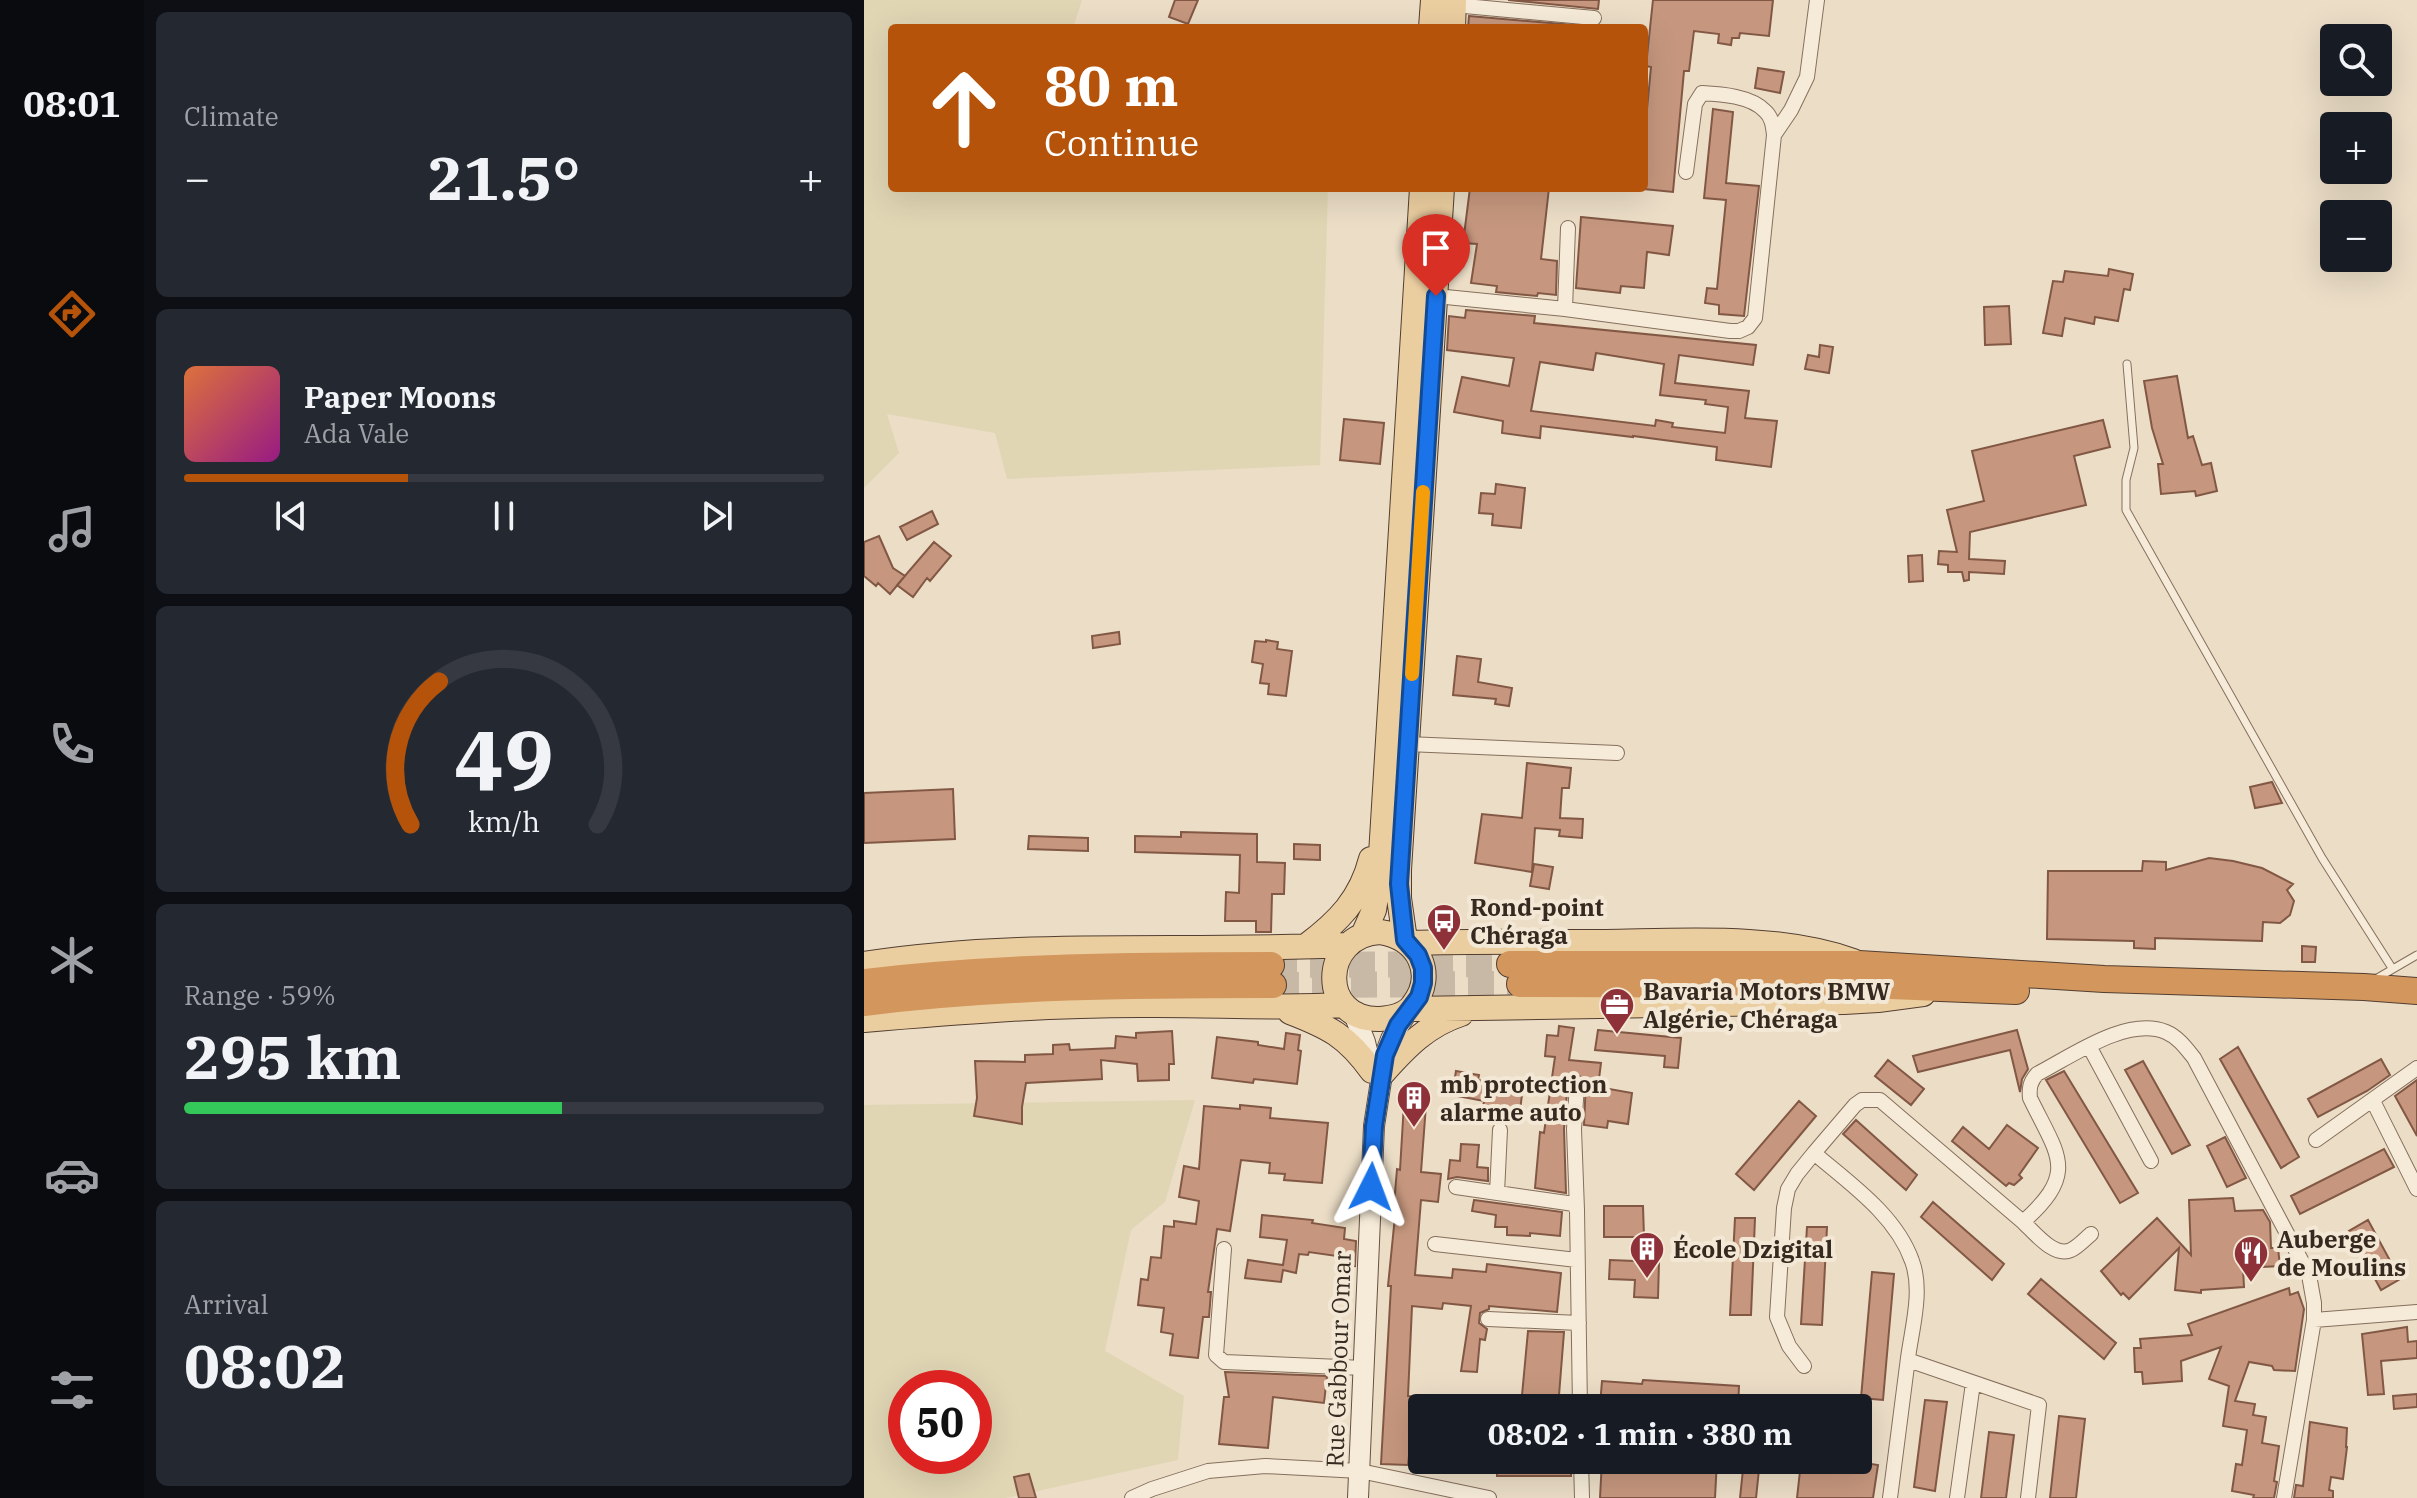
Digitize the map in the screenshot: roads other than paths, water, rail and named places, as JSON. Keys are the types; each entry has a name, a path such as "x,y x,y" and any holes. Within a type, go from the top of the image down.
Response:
{"highway":[{"path":"2417,991 2104,979 1859,964 1515,974 2417,1007"},
{"path":"864,982 950,973 1134,965 1273,985"},
{"path":"864,1003 1044,988 1273,985"}],"main road":[{"path":"1434,24 1448,8"},
{"path":"1348,1010 1337,994 1335,968 1339,956 1370,921 1379,884 1422,192"},
{"path":"1409,1010 1419,997 1423,968 1418,955 1407,942 1399,884 1442,192"},
{"path":"1306,946 1338,921 1359,893 1369,870 1384,810"},
{"path":"864,964 933,955 1036,948 1306,946 1355,940 1380,932 1407,942 1762,944 1818,950 1859,964"},
{"path":"1273,985 1335,1031 1377,1073 1422,1033 1447,1018 1480,1008"},
{"path":"864,1020 1080,1006 1273,985 1375,1019 1397,1016 1409,1010 1866,1001 1903,998 1954,988"},
{"name":"Rue Gabbour Omar","path":"1348,1010 1377,1073"},
{"name":"Rue Gabbour Omar","path":"1358,1498 1377,1073 1391,1039 1409,1010"}],"street":[{"path":"1774,135 1791,110 1807,77 1817,0"},
{"path":"1448,8 1594,18"},
{"path":"1436,296 1565,309 1717,330 1739,331 1748,327 1755,318 1774,135 1768,114 1755,104 1702,93 1695,104 1686,172"},
{"path":"1565,309 1568,228"},
{"path":"1407,744 1617,753"},
{"path":"2023,1222 2045,1203 2059,1171 2059,1159 2030,1098 2031,1081 2037,1074 2128,1029 2148,1027 2167,1033 2181,1042 2194,1058 2309,1275 2314,1320 2284,1498"},
{"path":"2089,1046 2151,1161"},
{"path":"2316,1140 2417,1068"},
{"path":"1577,1085 1574,1129 1580,1394"},
{"path":"1804,1366 1789,1346 1777,1317 1788,1189 1814,1153 1862,1100 1880,1100 2052,1247 2062,1252 2073,1249 2091,1234"},
{"path":"2373,1101 2417,1189"},
{"path":"1497,1193 1500,1130"},
{"path":"1814,1153 1874,1205 1904,1244 1916,1275 1890,1498"},
{"path":"1456,1187 1574,1204 1577,1210"},
{"path":"1435,1244 1577,1260"},
{"path":"1224,1249 1216,1355 1224,1362 1364,1368"},
{"path":"2314,1320 2417,1312"},
{"path":"1488,1319 1579,1323"},
{"path":"1908,1360 2039,1405 2028,1498"},
{"path":"1957,1498 1973,1383"},
{"path":"1132,1498 1208,1471 1265,1466 1360,1471 1489,1498"},
{"path":"1581,1474 1582,1498"}],"lane":[{"path":"2127,364 2134,448 2126,480 2126,510 2322,858 2392,968"},
{"path":"2364,987 2417,955"}],"tunnel":[{"path":"1271,965 1510,964"},
{"path":"1273,985 1520,984"}],"place":[{"name":"Rond-point Chéraga","path":"1444,952"},
{"name":"Bavaria Motors BMW Algérie, Chéraga","path":"1617,1036"},
{"name":"mb protection alarme auto","path":"1414,1129"},
{"name":"École Dzigital","path":"1647,1280"},
{"name":"Auberge de Moulins","path":"2251,1284"}]}
